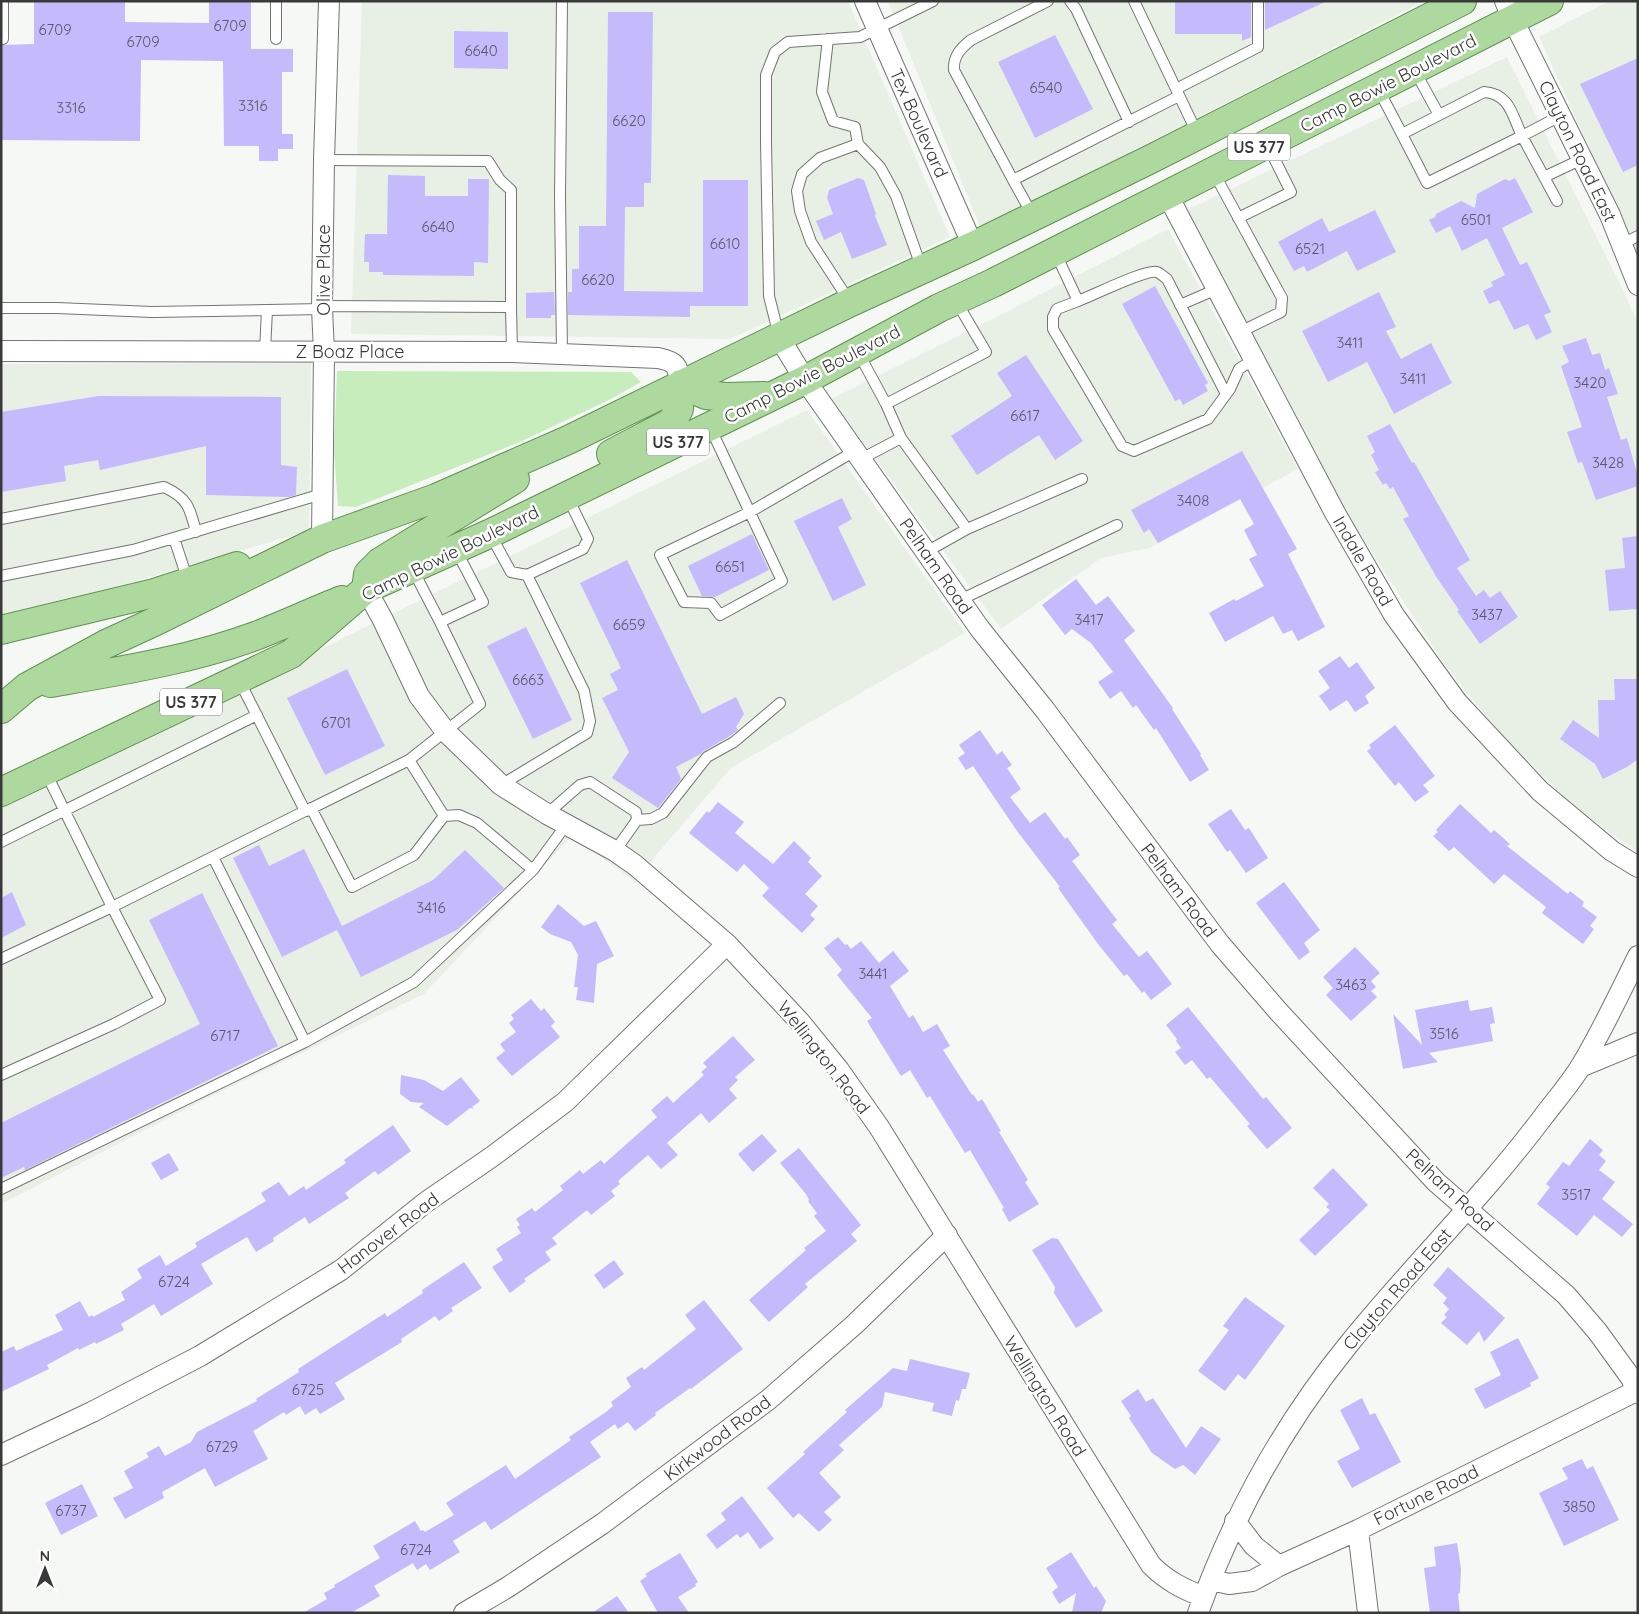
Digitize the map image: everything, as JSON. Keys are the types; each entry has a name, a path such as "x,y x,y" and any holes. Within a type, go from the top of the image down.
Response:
{"main road":[{"name":"US 377","path":"1,709 14,690 322,539 436,498 568,440 850,302 973,246 1149,160 1462,1"},
{"name":"Camp Bowie Boulevard","path":"1,792 291,654 366,589 489,534 805,380 956,300 1414,70 1509,11 1549,1"},
{"path":"1149,160 1167,194"},
{"path":"973,246 993,283"},
{"path":"538,510 547,492 574,474 672,422 679,409 681,384 706,395 726,397 774,395"},
{"path":"14,690 137,668 218,647 257,635 366,589 368,574 380,562 542,463 568,440"},
{"path":"1,630 154,593 322,539"}],"street":[{"name":"Olive Place","path":"322,539 324,351 322,308 329,1"},
{"name":"Tex Boulevard","path":"865,1 973,246"},
{"name":"Clayton Road East","path":"1509,11 1610,215 1630,240 1638,285"},
{"name":"Indale Road","path":"1167,194 1336,513 1394,615 1456,702 1540,791 1612,851 1638,867"},
{"name":"Pelham Road","path":"779,337 805,380 980,629 1051,718 1220,944 1278,1011 1436,1182 1566,1296 1597,1330 1631,1378 1637,1391"},
{"name":"Z Boaz Place","path":"1,351 512,352 658,358 671,361 678,367 681,384"},
{"name":"Wellington Road","path":"366,589 419,696 446,732 501,785 547,814 615,851 635,865 727,944 794,1016 839,1070 947,1235 1151,1565 1164,1578 1184,1589 1204,1596"},
{"name":"Hanover Road","path":"1,1455 92,1412 200,1356 341,1270 426,1202 493,1156 565,1102 727,944"},
{"name":"Clayton Road East","path":"1204,1596 1235,1521 1281,1439 1348,1345 1523,1144 1580,1068 1638,956"},
{"path":"1580,1068 1638,1043"},
{"name":"Kirkwood Road","path":"464,1613 508,1587 602,1524 768,1400 854,1325 947,1235"},
{"name":"Fortune Road","path":"1204,1596 1229,1584 1252,1581 1637,1391"},
{"path":"1235,1521 1254,1546 1280,1566"},
{"path":"1358,1530 1368,1613"}],"lane":[{"path":"3,39 4,1"},
{"path":"276,1 276,39"},
{"path":"562,1 560,196 562,354"},
{"path":"1033,216 954,70 954,63 961,48 971,40 1048,1"},
{"path":"1070,1 1076,9 1129,122"},
{"path":"1134,1 1198,135"},
{"path":"1013,180 1129,122 1258,47 1258,1"},
{"path":"779,337 769,296 766,75 775,52 788,42 860,37 878,30 926,3"},
{"path":"828,39 822,92 834,121 855,127 858,144 880,167 896,196 922,269"},
{"path":"1414,70 1439,115"},
{"path":"1378,88 1428,183 1560,116"},
{"path":"1402,134 1484,92 1495,93 1505,100 1522,136 1557,200"},
{"path":"1238,218 1291,192 1266,143"},
{"path":"850,302 811,242 800,211 798,191 802,174 820,158 858,144"},
{"path":"1544,178 1582,159"},
{"path":"324,160 488,161 500,180 511,190 512,352"},
{"path":"1213,170 1282,298 1280,312 1240,332"},
{"path":"1054,251 1078,301"},
{"path":"1226,394 1167,279 1157,272 1136,277 1057,309 1053,317 1053,328 1122,446 1134,451 1208,419 1226,394 1240,369 1254,360"},
{"path":"1180,305 1217,289"},
{"path":"886,404 986,352 956,300"},
{"path":"1,308 152,312 322,308 511,307"},
{"path":"265,351 268,310"},
{"path":"858,352 886,404 901,438 967,529"},
{"path":"710,426 750,512 782,581 720,615 711,603 684,602 660,555 750,512 858,455 901,438"},
{"path":"926,552 967,529 1082,479"},
{"path":"1,518 164,487 178,493 189,506 196,532"},
{"path":"1,576 133,550 322,494"},
{"path":"489,534 511,572 527,574 583,549 588,539 567,496"},
{"path":"960,600 1117,525"},
{"path":"174,538 188,582"},
{"path":"440,622 483,602 456,549"},
{"path":"1,959 112,907 408,760 480,704 412,568"},
{"path":"501,785 587,732 590,721 584,691 527,574"},
{"path":"239,679 308,810 352,887 414,855 444,816"},
{"path":"637,820 651,819 663,813 707,756 734,742 780,703"},
{"path":"1,842 257,715"},
{"path":"408,760 444,816"},
{"path":"1,1075 160,1000 45,771"},
{"path":"547,814 580,785 590,782 636,812 637,820 615,851"},
{"path":"444,816 460,816 477,823 533,870"},
{"path":"1,1189 305,1042 414,982 533,870 566,825"},
{"path":"213,857 305,1042"}],"shaded area":[{"path":"362,1 848,1 950,237 730,339 351,334"},
{"path":"888,1 1424,1 981,229"},
{"path":"1610,1 1638,1 1638,255 1539,37"},
{"path":"1507,57 1638,323 1638,852 1574,807 1498,731 1444,664 1347,514 1187,210"},
{"path":"1168,229 1298,469 1150,548 1101,558 1001,629 831,399"},
{"path":"311,363 309,531 28,612 1,616 1,364"},
{"path":"807,410 965,633 731,768 634,881 572,836 424,994 206,1099 1,1204 1,806"}],"green space":[{"path":"337,371 631,372 641,382 611,399 520,442 356,507 338,506 334,452"}],"building":[{"path":"34,1 125,1 125,22 209,23 209,1 251,1 251,49 293,49 293,72 282,72 282,134 293,134 293,149 278,149 278,161 259,161 259,146 224,146 223,61 141,60 140,141 1,140 1,45 34,44"},
{"path":"1175,1 1251,1 1251,37 1242,41 1242,34 1175,34"},
{"path":"1265,1 1327,1 1265,30"},
{"path":"608,12 653,12 651,183 644,183 644,207 625,207 624,291 703,292 703,180 748,180 748,306 690,306 690,317 568,315 568,292 572,292 572,269 579,269 579,226 606,226"},
{"path":"454,31 508,32 508,69 454,68"},
{"path":"1055,35 1093,109 1035,138 998,62"},
{"path":"1638,58 1638,165 1623,172 1580,84"},
{"path":"388,175 425,176 425,196 468,196 468,179 489,179 488,263 474,262 474,276 383,275 383,272 369,272 369,262 364,262 365,234 387,234"},
{"path":"858,178 864,180 876,214 875,216 887,245 852,259 841,232 824,240 816,221 833,214 827,198 829,190"},
{"path":"1515,178 1533,212 1502,228 1520,265 1527,262 1551,312 1544,315 1552,332 1536,340 1528,324 1514,330 1499,300 1489,304 1483,291 1493,286 1491,282 1505,275 1487,238 1462,251 1450,226 1436,233 1429,220 1435,217 1436,214 1461,201 1475,208 1477,194 1505,179 1509,181"},
{"path":"1375,210 1396,252 1357,271 1347,251 1307,272 1304,266 1294,271 1278,242 1322,218 1329,232"},
{"path":"1155,286 1208,383 1205,385 1208,391 1183,405 1180,399 1175,401 1122,304"},
{"path":"554,292 555,315 551,315 551,318 526,318 526,293"},
{"path":"1379,292 1396,327 1386,331 1401,359 1431,343 1452,383 1394,414 1367,362 1328,382 1302,331"},
{"path":"1586,338 1592,355 1600,353 1605,370 1609,368 1618,394 1607,397 1621,440 1627,438 1638,477 1638,486 1596,500 1582,462 1578,463 1567,432 1582,427 1561,366 1569,362 1562,346"},
{"path":"1026,355 1083,441 1055,460 1039,435 977,475 951,436 1012,396 997,373"},
{"path":"98,396 281,397 281,465 297,467 296,495 289,497 206,495 206,446 100,470 98,460 64,466 66,481 1,492 1,412"},
{"path":"1390,424 1470,560 1457,568 1476,596 1484,590 1490,598 1500,591 1518,617 1480,644 1457,611 1459,610 1437,578 1403,519 1409,516 1393,487 1390,489 1386,483 1383,485 1375,472 1379,470 1371,455 1375,452 1367,436"},
{"path":"1242,451 1297,549 1288,554 1325,627 1298,641 1292,630 1283,634 1273,616 1225,642 1209,613 1234,599 1236,601 1264,586 1249,559 1257,555 1244,530 1254,524 1240,499 1158,543 1149,529 1144,533 1131,510"},
{"path":"842,498 852,519 838,527 866,585 833,601 794,521"},
{"path":"752,534 769,570 715,597 702,596 688,566"},
{"path":"1638,536 1638,609 1609,611 1605,570 1625,568 1622,538"},
{"path":"627,560 702,714 736,697 744,714 736,727 738,730 676,767 681,779 658,808 612,778 629,752 602,698 618,690 610,674 621,668 580,583"},
{"path":"1076,579 1096,605 1108,596 1135,631 1124,640 1173,708 1209,770 1190,782 1156,728 1154,730 1136,705 1133,708 1121,691 1110,699 1098,682 1113,672 1091,643 1072,629 1065,635 1042,605"},
{"path":"526,627 572,720 533,739 487,646"},
{"path":"1340,656 1349,668 1357,662 1375,688 1365,696 1369,703 1355,712 1347,700 1330,711 1319,696 1330,688 1318,671"},
{"path":"347,669 385,746 325,775 287,698"},
{"path":"1614,679 1638,679 1638,759 1603,779 1595,764 1560,739 1573,720 1599,738 1598,700 1615,700"},
{"path":"1395,725 1435,776 1423,785 1429,792 1415,802 1399,782 1395,786 1367,751 1371,748 1369,745"},
{"path":"980,730 997,755 1002,751 1012,765 1007,768 1021,789 1010,797 1030,823 1045,812 1065,839 1067,837 1080,855 1072,861 1117,920 1112,924 1139,957 1147,951 1172,984 1151,1000 1144,991 1142,993 1127,974 1124,976 1098,944 1058,888 1060,887 1017,831 973,766 966,770 958,758 965,753 959,745"},
{"path":"718,802 744,822 735,833 773,864 794,841 811,858 808,862 822,876 805,894 818,906 810,915 815,919 802,933 762,896 769,888 744,864 737,872 689,833 707,811 709,813"},
{"path":"1460,804 1491,833 1494,830 1510,844 1507,846 1568,894 1570,891 1584,902 1582,906 1597,917 1590,926 1594,929 1583,944 1542,913 1546,907 1504,874 1494,884 1454,847 1449,851 1433,836 1438,832 1436,830"},
{"path":"1231,809 1245,830 1249,828 1268,858 1246,873 1230,850 1227,852 1208,824"},
{"path":"259,845 269,866 304,849 342,926 433,880 465,850 504,888 457,930 361,977 337,930 282,957 233,858"},
{"path":"1284,882 1320,930 1304,943 1310,952 1299,960 1256,903"},
{"path":"12,892 26,925 1,938 1,898"},
{"path":"202,893 278,1046 25,1170 24,1167 1,1178 1,1123 200,1024 149,920"},
{"path":"558,904 584,926 596,921 614,956 597,964 594,1003 576,1000 578,987 574,987 578,955 571,942 550,934 541,927"},
{"path":"838,937 851,949 861,941 879,963 893,951 909,971 890,986 909,1018 913,1015 923,1032 937,1024 950,1046 943,1050 972,1095 978,1102 982,1099 1001,1131 999,1132 1028,1180 1025,1182 1039,1204 1009,1222 1002,1209 1004,1208 970,1150 965,1153 930,1096 927,1098 910,1070 901,1076 867,1021 872,1018 837,975 842,970 824,948"},
{"path":"1355,947 1380,973 1371,981 1376,987 1371,991 1377,997 1351,1021 1326,995 1333,988 1323,977"},
{"path":"531,999 541,1011 544,1008 555,1022 551,1026 560,1037 512,1076 496,1058 505,1051 500,1044 516,1032 509,1023 514,1019 511,1015"},
{"path":"1468,1000 1470,1011 1492,1007 1495,1023 1490,1024 1493,1041 1429,1053 1438,1062 1403,1069 1393,1014 1422,1045 1415,1010"},
{"path":"1188,1007 1263,1099 1266,1097 1292,1128 1267,1149 1247,1126 1250,1124 1210,1077 1207,1079 1192,1060 1185,1065 1175,1052 1181,1048 1176,1041 1177,1039 1166,1025"},
{"path":"733,1036 755,1060 735,1077 738,1080 729,1089 737,1098 709,1123 701,1113 667,1143 678,1155 661,1169 648,1155 618,1181 620,1184 611,1191 615,1196 591,1215 587,1210 552,1238 557,1244 545,1252 551,1260 524,1279 526,1281 510,1293 492,1267 503,1260 496,1249 521,1233 517,1227 520,1225 516,1219 532,1208 535,1212 563,1190 560,1186 580,1170 583,1174 601,1160 604,1164 657,1117 651,1110 667,1096 673,1103 704,1075 701,1072 707,1067 703,1063"},
{"path":"401,1075 424,1080 443,1091 461,1077 480,1101 472,1107 474,1109 470,1108 447,1126 419,1107 424,1103 411,1102 400,1094"},
{"path":"393,1125 411,1151 378,1175 375,1171 345,1193 349,1198 309,1224 305,1217 273,1238 274,1241 256,1252 247,1237 201,1264 213,1284 161,1316 154,1304 121,1324 124,1330 96,1344 95,1342 79,1350 78,1348 47,1365 49,1369 1,1392 1,1352 14,1346 16,1351 63,1330 55,1315 80,1301 89,1317 92,1315 93,1317 125,1300 121,1292 142,1278 137,1269 160,1255 166,1266 197,1247 195,1243 266,1201 261,1193 279,1182 289,1196 304,1186 306,1190 346,1163 344,1160"},
{"path":"762,1134 777,1151 753,1172 738,1154"},
{"path":"1590,1139 1603,1150 1599,1155 1606,1161 1599,1170 1615,1182 1602,1199 1633,1224 1622,1237 1594,1215 1577,1236 1537,1204 1550,1187 1546,1184 1563,1162 1569,1166"},
{"path":"799,1148 861,1225 851,1234 857,1241 805,1284 808,1287 769,1322 749,1300 806,1250 804,1248 826,1231 814,1216 817,1213 808,1201 806,1194 780,1163"},
{"path":"169,1153 179,1170 161,1180 151,1163"},
{"path":"1333,1168 1368,1205 1315,1256 1299,1240 1330,1210 1326,1207 1329,1204 1313,1188"},
{"path":"1052,1238 1058,1239 1103,1311 1076,1328 1054,1293 1055,1287 1032,1250"},
{"path":"614,1260 624,1274 604,1289 594,1275"},
{"path":"464,1262 482,1288 451,1308 453,1311 439,1321 435,1316 401,1339 402,1342 335,1383 345,1399 320,1414 316,1408 305,1415 300,1406 286,1415 284,1412 253,1431 268,1459 215,1487 205,1468 162,1492 164,1498 125,1519 113,1498 133,1488 124,1471 149,1457 146,1453 159,1446 165,1456 191,1442 197,1432 257,1401 256,1399 299,1372 298,1369 385,1313 387,1317 423,1293 422,1290"},
{"path":"1448,1267 1505,1318 1484,1342 1479,1331 1467,1345 1441,1323 1447,1317 1444,1315 1449,1309 1443,1303 1447,1298 1433,1285"},
{"path":"1245,1297 1285,1326 1245,1380 1238,1374 1225,1391 1198,1371 1229,1330 1223,1326"},
{"path":"704,1300 743,1349 691,1389 655,1413 656,1415 635,1431 628,1422 618,1429 615,1424 590,1442 601,1457 491,1530 485,1521 453,1541 460,1552 430,1570 426,1564 417,1570 413,1563 374,1586 380,1596 351,1613 303,1613 327,1599 324,1593 335,1587 334,1585 380,1558 373,1546 415,1521 421,1531 425,1532 454,1515 446,1503 506,1465 515,1479 571,1440 569,1437 606,1412 613,1406 611,1402 631,1387 626,1378 642,1367 644,1370 696,1329 685,1315"},
{"path":"1518,1338 1539,1378 1530,1383 1531,1386 1485,1409 1474,1389 1501,1375 1490,1352"},
{"path":"910,1359 970,1373 966,1389 962,1389 959,1401 956,1400 952,1416 932,1411 934,1403 885,1392 882,1407 839,1445 844,1450 819,1473 841,1497 824,1512 832,1520 819,1532 799,1513 793,1518 767,1488 805,1454 803,1452 847,1412 845,1410 893,1368 907,1371"},
{"path":"1138,1389 1146,1402 1153,1398 1186,1448 1201,1426 1221,1439 1195,1475 1183,1465 1175,1469 1152,1453 1129,1418 1131,1416 1121,1401"},
{"path":"1362,1398 1370,1415 1375,1413 1401,1462 1352,1488 1337,1461 1360,1449 1340,1410"},
{"path":"1582,1459 1587,1469 1593,1466 1619,1520 1564,1546 1539,1493 1568,1479 1562,1468"},
{"path":"82,1484 98,1516 61,1535 45,1503"},
{"path":"742,1496 774,1539 760,1549 748,1532 740,1538 737,1534 717,1549 706,1535 726,1520 721,1513"},
{"path":"1457,1543 1461,1569 1460,1593 1458,1594 1460,1613 1430,1613 1424,1568 1436,1566 1434,1547"},
{"path":"1071,1552 1094,1588 1096,1586 1106,1601 1101,1613 1072,1613 1076,1593 1059,1604 1052,1592 1058,1587 1046,1568"},
{"path":"680,1553 698,1582 695,1584 696,1586 678,1597 689,1613 658,1613 640,1581 647,1576 645,1574"},
{"path":"617,1596 629,1613 592,1613"}]}
